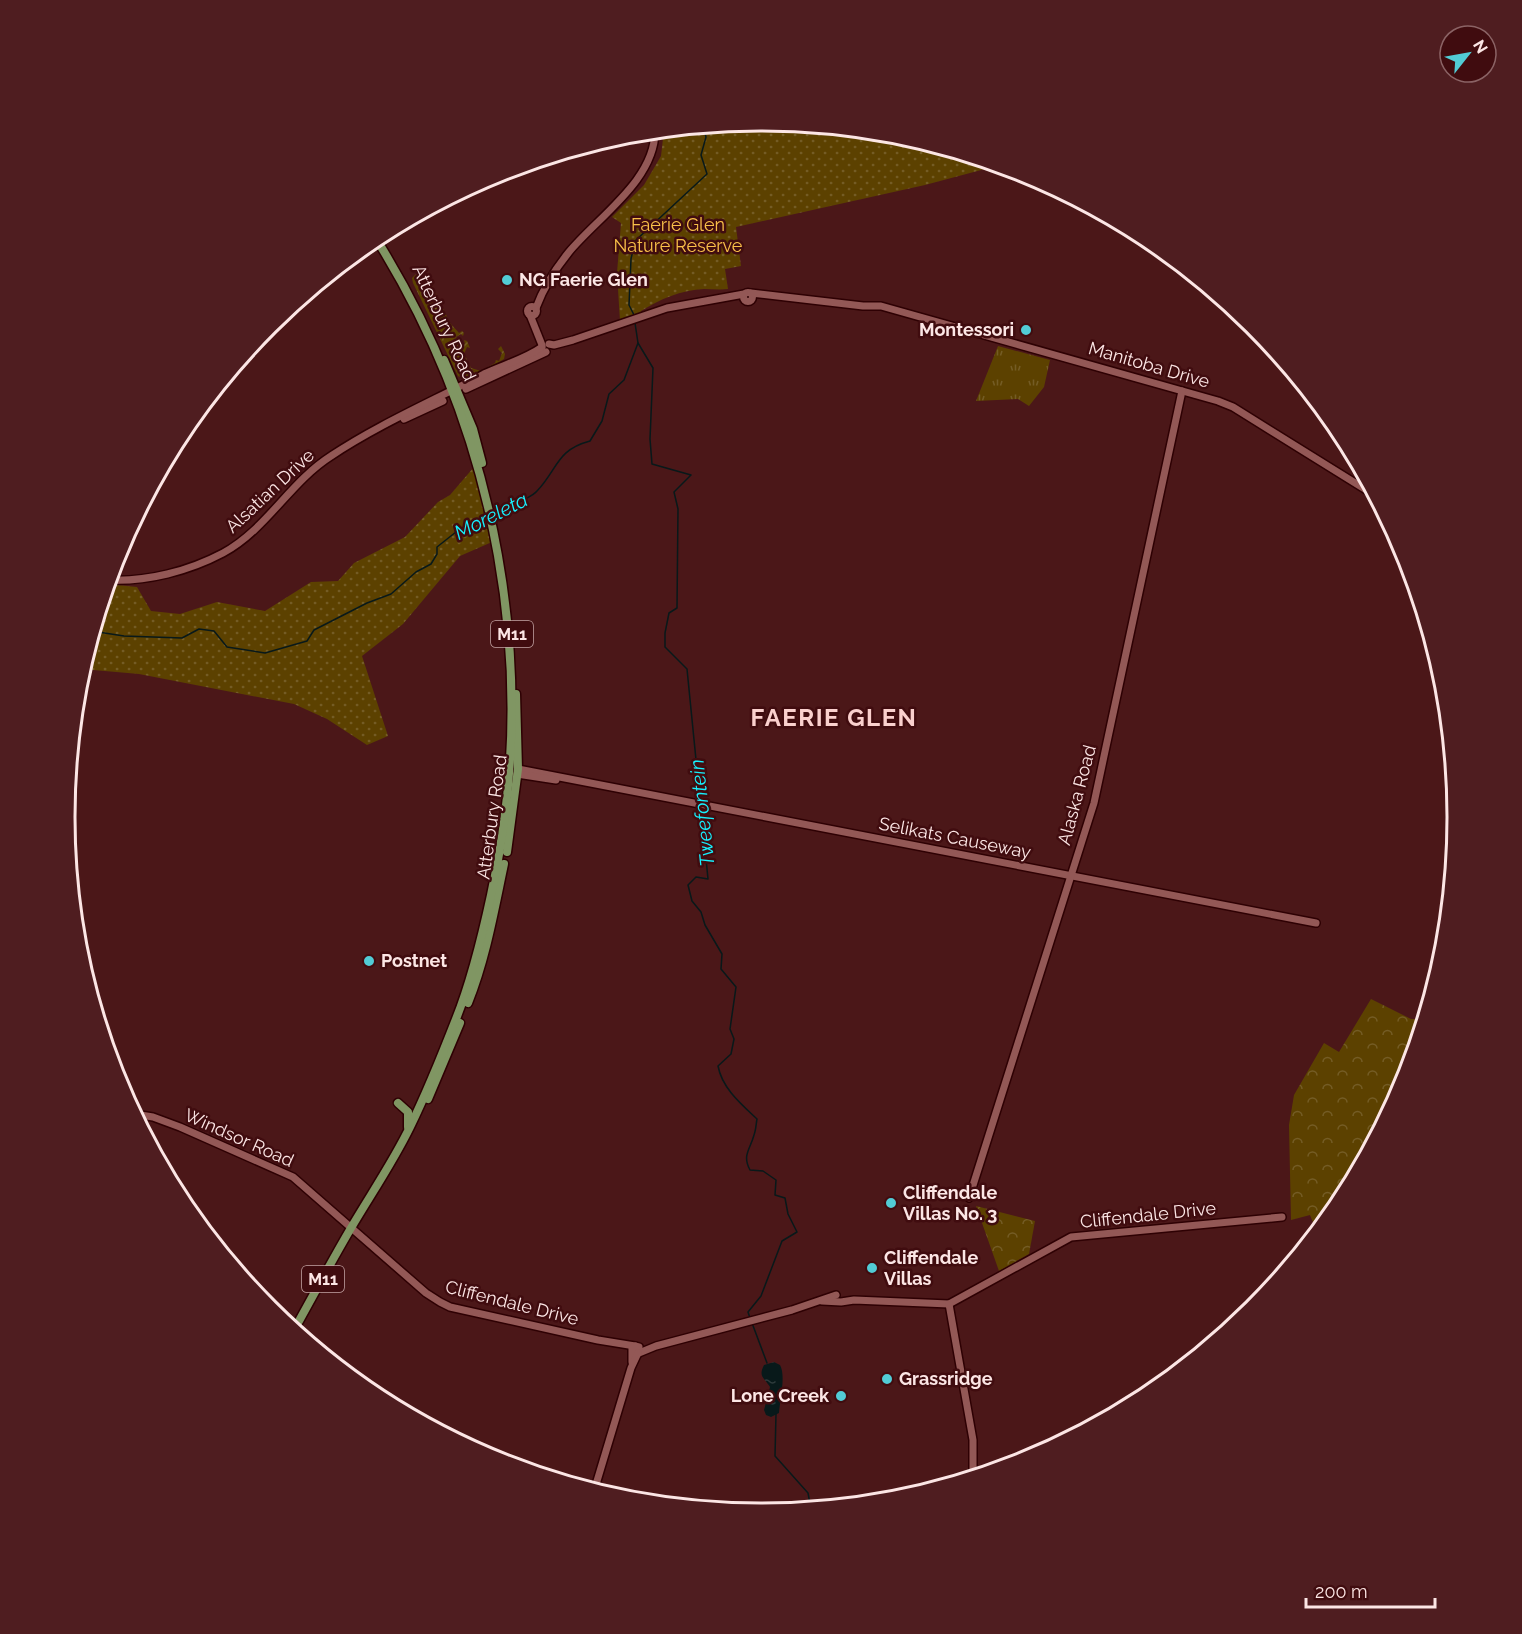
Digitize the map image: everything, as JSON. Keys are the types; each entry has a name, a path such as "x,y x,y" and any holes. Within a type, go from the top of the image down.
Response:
{"main road":[{"name":"Atterbury Road","path":"382,246 455,392 489,499 507,582 518,714 518,771 508,842 477,979 437,1080 422,1110 411,1125"},
{"name":"Atterbury Road","path":"298,1323 406,1136 466,994 485,924 502,845 510,772 511,686 505,600 496,527"},
{"path":"398,1103 409,1114 406,1136"}],"street":[{"path":"546,347 533,311 570,251 643,172 653,151 654,140"},
{"name":"Manitoba Drive","path":"455,392 546,347 667,308 733,297 764,295 894,311 981,333 1230,405 1362,487"},
{"name":"Alaska Road","path":"969,1198 1099,781 1182,391"},
{"name":"Alsatian Drive","path":"117,579 184,570 221,554 248,536 301,479 339,451 455,392"},
{"name":"Selikats Causeway","path":"518,771 589,782 1316,923"},
{"name":"Windsor Road","path":"144,1116 180,1127 293,1178 351,1228"},
{"name":"Cliffendale Drive","path":"351,1228 426,1293 445,1305 636,1350 822,1300 840,1298 949,1304 1071,1238 1282,1217"},
{"path":"949,1304 972,1434 973,1470"},
{"path":"596,1483 636,1350"}],"green space":[{"name":"Faerie Glen Nature Reserve","path":"716,132 806,132 895,144 939,154 986,169 925,185 736,227 741,266 725,269 728,289 704,289 679,293 641,311 640,314 620,321 617,273 621,223 612,217 644,185 661,156 663,138"},
{"path":"423,272 430,277 450,323 459,333 462,331 464,333 463,336 461,334 456,337 460,346 465,344 464,340 467,341 470,348 467,347 464,354 471,368 481,371 495,363 496,360 499,361 502,353 498,349 501,346 505,354 504,359 479,373 471,369 449,326 431,284 424,276 415,275"},
{"path":"415,275 424,276 431,284 470,369 479,373 465,380 458,376 413,283 412,278"},
{"path":"998,346 1050,360 1044,387 1029,406 1018,399 976,401"},
{"path":"474,467 492,542 460,556 403,624 362,656 388,736 367,745 327,719 294,704 139,674 91,670 115,585 137,587 151,611 180,614 217,602 265,611 311,582 338,581 354,563 405,537 438,502 450,495"},
{"path":"1371,999 1411,1019 1417,1019 1395,1080 1355,1160 1313,1223 1310,1215 1291,1220 1289,1125 1294,1095 1324,1043 1339,1052"},
{"path":"976,1206 1035,1221 1029,1254 999,1271"}],"water":[{"path":"774,1362 782,1369 783,1381 779,1413 771,1417 766,1415 764,1410 770,1387 762,1377 762,1372 764,1365"}],"waterway":[{"name":"Moreleta","path":"634,315 629,305 631,259 635,241 707,174 701,155 705,133"},
{"name":"Moreleta","path":"491,514 528,498 544,483 564,455 590,441 602,421 609,394 624,380 638,343 635,323"},
{"name":"Tweefontein","path":"638,343 653,368 650,439 652,464 691,475 674,492 678,509 677,608 669,613 665,647 687,669 700,800"},
{"name":"Moreleta","path":"100,632 124,636 182,638 199,629 214,631 227,647 265,653 307,641 314,630 367,603 391,594 416,572 431,564 437,554 437,547 461,528 473,527 487,516"},
{"name":"Tweefontein","path":"701,808 708,879 696,877 688,885 692,901 701,912 705,925 722,954 721,969 736,987 730,1029 734,1039 731,1054 718,1066 728,1088 757,1119 747,1156 750,1170 763,1171 776,1180 775,1195 785,1198 788,1214 797,1232 782,1241 761,1296 748,1312 750,1318"},
{"name":"Tweefontein","path":"752,1323 767,1363"},
{"name":"Tweefontein","path":"776,1414 775,1456 808,1493 810,1502"}],"place":[{"name":"NG Faerie Glen","path":"507,280"},
{"name":"Montessori","path":"1026,330"},
{"name":"Postnet","path":"369,961"},
{"name":"Cliffendale Villas No. 3","path":"891,1203"},
{"name":"Cliffendale Villas","path":"872,1268"},
{"name":"Grassridge","path":"887,1379"},
{"name":"Lone Creek","path":"841,1396"}],"district":[{"name":"FAERIE GLEN","path":"834,718"}]}
